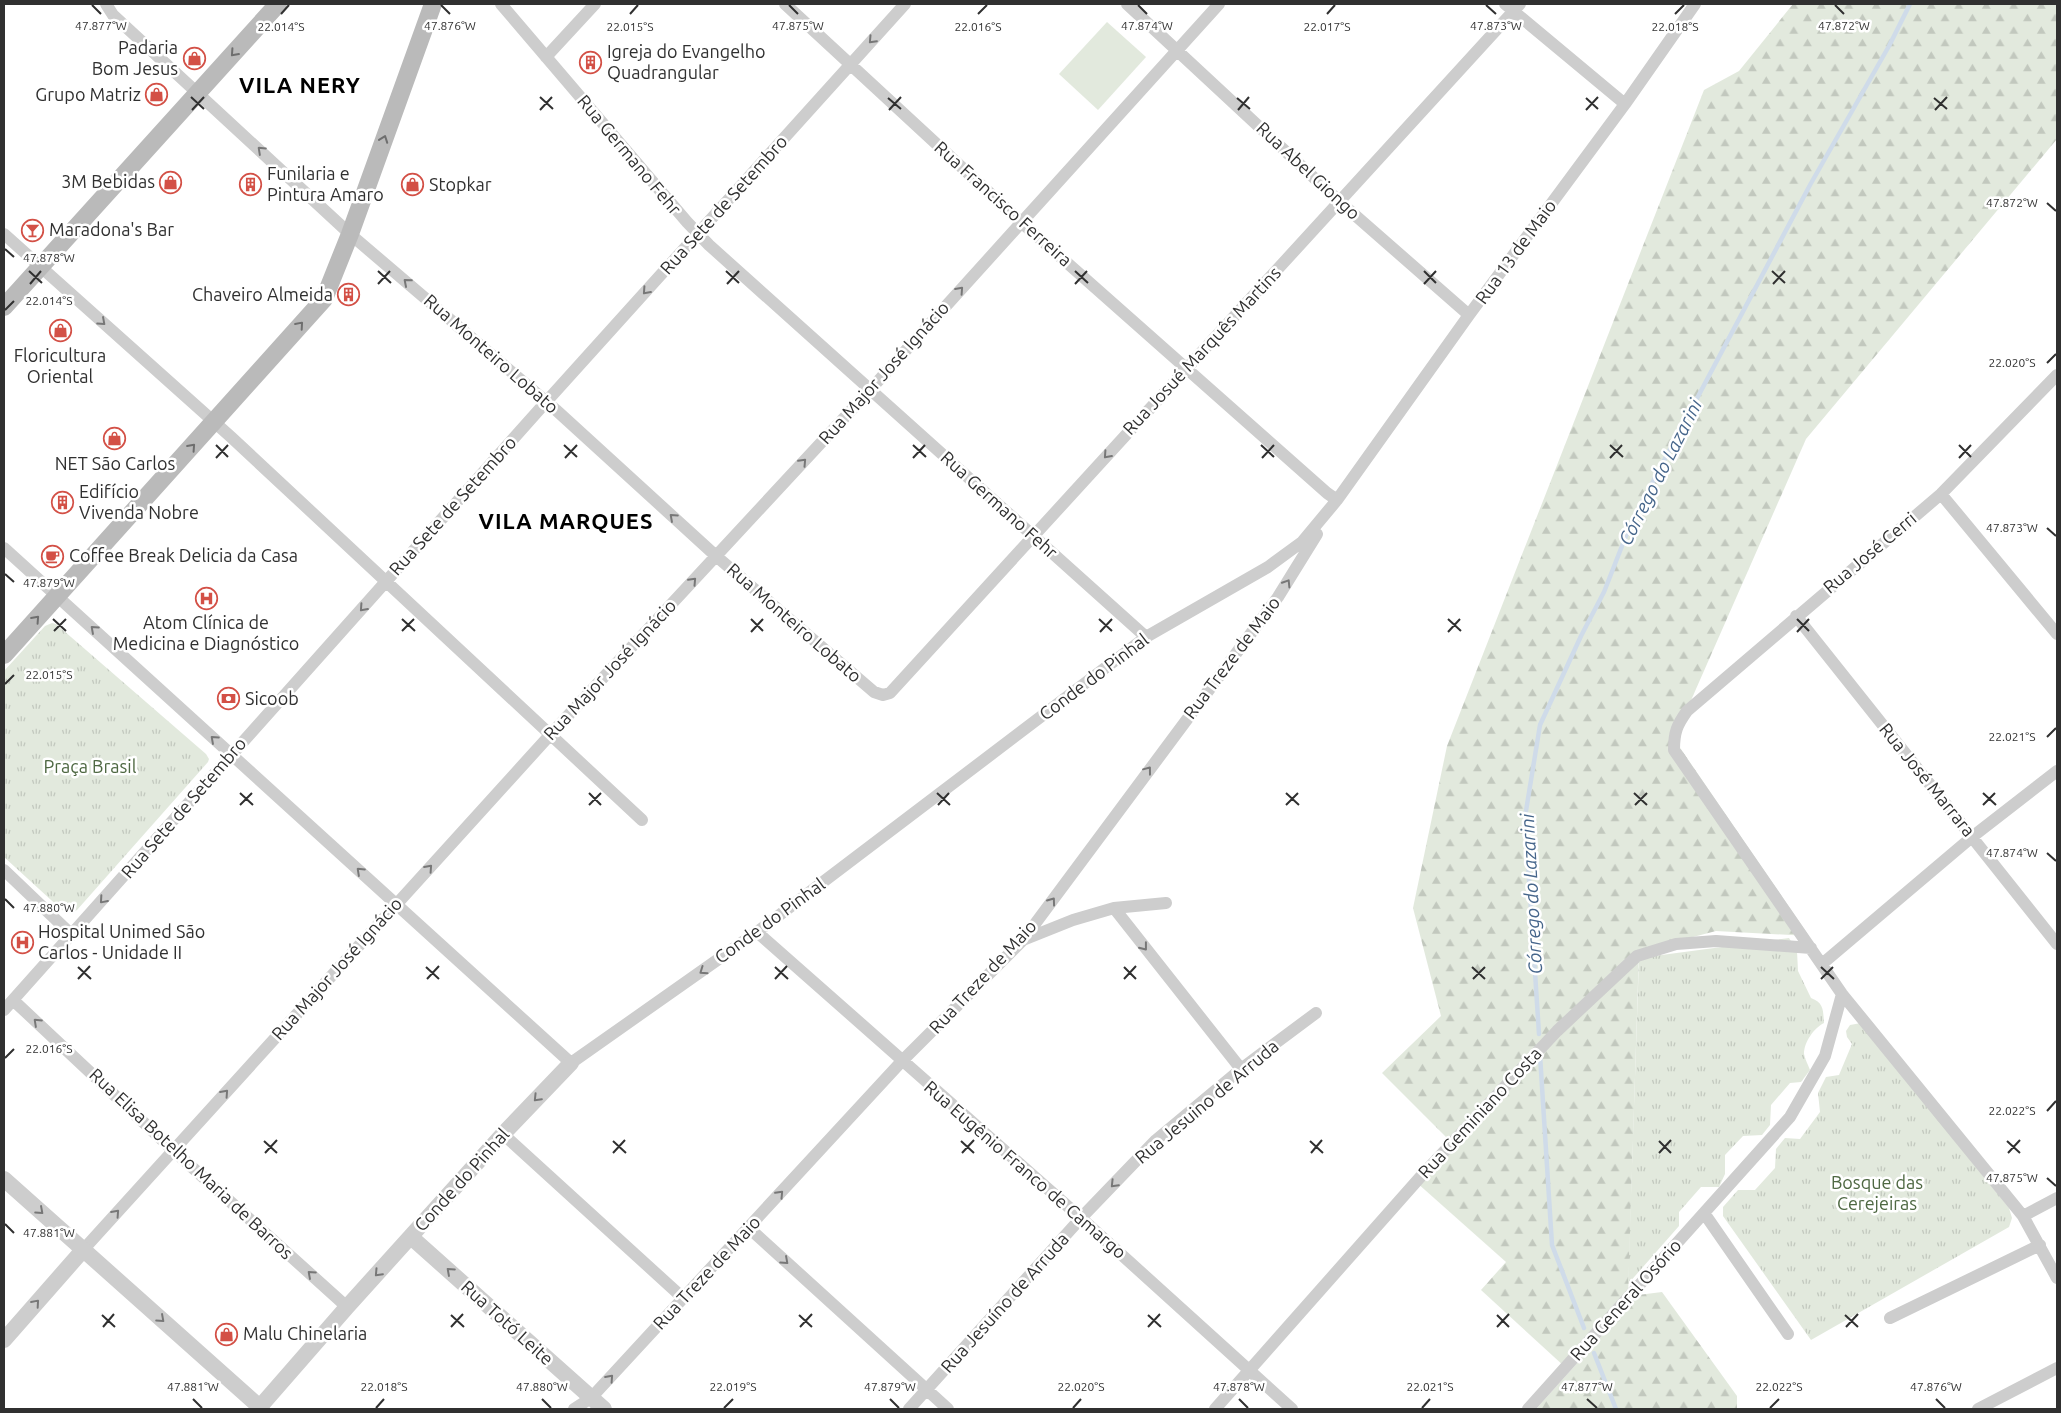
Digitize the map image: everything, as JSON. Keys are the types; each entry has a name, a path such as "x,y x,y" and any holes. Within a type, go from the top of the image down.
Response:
{"main road":[{"path":"4,307 278,4"},
{"path":"4,655 324,299 350,234 433,4"}],"street":[{"name":"Rua Monteiro Lobato","path":"106,4 113,15 350,234 546,402 716,556 874,692 883,695"},
{"name":"Rua Germano Fehr","path":"501,4 698,234 1146,637"},
{"path":"546,57 595,4"},
{"name":"Rua Francisco Ferreira","path":"785,4 1021,222 1337,500"},
{"name":"Rua Sete de Setembro","path":"4,1010 546,402 905,4"},
{"name":"Rua Abel Giongo","path":"1127,4 1340,202 1469,315"},
{"name":"Rua Major José Ignácio","path":"4,1340 396,904 870,390 1219,4"},
{"name":"Rua 13 de Maio","path":"1337,500 1469,315 1625,104 1695,4"},
{"path":"1513,6 1625,104"},
{"name":"Rua Josué Marquês Martins","path":"883,695 890,693 1186,367 1340,202 1513,6"},
{"path":"4,234 215,422 642,820"},
{"name":"Rua José Cerri","path":"1811,948 1674,750 1677,724 1687,710 1941,494 2057,376"},
{"path":"1941,494 2057,634"},
{"name":"Conde do Pinhal","path":"260,1409 347,1307 503,1134 571,1064 757,932 1146,637 1275,562 1302,542 1337,500"},
{"name":"Rua Treze de Maio","path":"574,1409 597,1404 683,1298 902,1061 1023,940 1278,597 1337,500"},
{"path":"4,548 571,1064"},
{"name":"Rua José Marrara","path":"1796,616 2057,944"},
{"path":"1822,964 1972,837 2057,771"},
{"path":"4,870 72,935"},
{"path":"1023,940 1074,920 1114,908 1166,903"},
{"path":"1114,908 1241,1069"},
{"name":"Rua Eugênio Franco de Camargo","path":"757,932 1081,1218 1292,1409"},
{"name":"Rua Geminiano Costa","path":"1215,1409 1423,1174 1557,1031 1637,956 1676,944 1716,942 1811,948"},
{"path":"1811,948 1842,994 2023,1216 2057,1278"},
{"name":"Rua General Osório","path":"1528,1409 1790,1117 1825,1056 1842,994"},
{"name":"Rua Elisa Botelho Maria de Barros","path":"13,1000 173,1150 347,1307"},
{"name":"Rua Jesuino de Arruda","path":"1081,1218 1156,1140 1241,1069 1316,1013"},
{"path":"503,1134 683,1298"},
{"path":"4,1179 260,1409"},
{"path":"2023,1216 2057,1198"},
{"path":"1704,1213 1788,1334"},
{"name":"Rua Jesuíno de Arruda","path":"909,1409 1081,1218"},
{"path":"749,1228 948,1409"},
{"name":"Rua Totó Leite","path":"411,1237 597,1404"},
{"path":"1890,1318 2040,1244"},
{"path":"1978,1409 2057,1368"}],"green space":[{"path":"1793,4 2057,4 2057,139 1806,439 1674,739 1809,936 1716,931 1639,951 1628,1298 1565,1367 1481,1290 1506,1262 1416,1182 1452,1143 1382,1073 1441,1016 1413,908 1447,746 1704,90 1739,71"},
{"path":"1107,22 1146,57 1098,110 1059,74"},
{"name":"Praça Brasil","path":"52,623 56,624 206,754 209,759 77,910 71,913 62,910 4,857 4,671 45,626"},
{"path":"1789,938 1797,951 1798,971 1811,998 1821,1005 1823,1011 1824,1023 1810,1036 1804,1049 1804,1056 1810,1070 1801,1082 1790,1083 1771,1105 1770,1125 1762,1135 1743,1136 1725,1155 1725,1174 1719,1187 1701,1187 1679,1212 1679,1226 1628,1284 1639,958"},
{"name":"Bosque das Cerejeiras","path":"1861,1023 2009,1208 2012,1218 2009,1227 1811,1340 1723,1216 1723,1207 1738,1190 1755,1190 1775,1168 1776,1149 1785,1138 1800,1139 1820,1112 1818,1093 1826,1077 1839,1075 1852,1044 1847,1037 1846,1031 1850,1025"},
{"path":"1662,1292 1737,1396 1737,1409 1536,1409 1638,1295"}],"waterway":[{"name":"Córrego do Lazarini","path":"1539,1034 1525,817 1540,725 1581,636 1604,592 1631,523 1810,185 1889,46 1910,4"},
{"name":"Córrego do Lazarini","path":"1540,1055 1552,1245 1584,1328"},
{"name":"Córrego do Lazarini","path":"1594,1353 1616,1409"}],"place":[{"name":"Padaria Bom Jesus","path":"194,58"},
{"name":"Igreja do Evangelho Quadrangular","path":"591,62"},
{"name":"Grupo Matriz","path":"157,95"},
{"name":"3M Bebidas","path":"171,182"},
{"name":"Funilaria e Pintura Amaro","path":"251,184"},
{"name":"Stopkar","path":"413,185"},
{"name":"Maradona's Bar","path":"33,230"},
{"name":"Chaveiro Almeida","path":"349,295"},
{"name":"Floricultura Oriental","path":"60,331"},
{"name":"NET São Carlos","path":"115,439"},
{"name":"Edifício Vivenda Nobre","path":"63,502"},
{"name":"Coffee Break Delicia da Casa","path":"53,556"},
{"name":"Atom Clínica de Medicina e Diagnóstico","path":"206,598"},
{"name":"Sicoob","path":"229,699"},
{"name":"Hospital Unimed São Carlos - Unidade II","path":"22,942"},
{"name":"Malu Chinelaria","path":"227,1334"}],"district":[{"name":"VILA NERY","path":"300,85"},
{"name":"VILA MARQUES","path":"566,521"}]}
